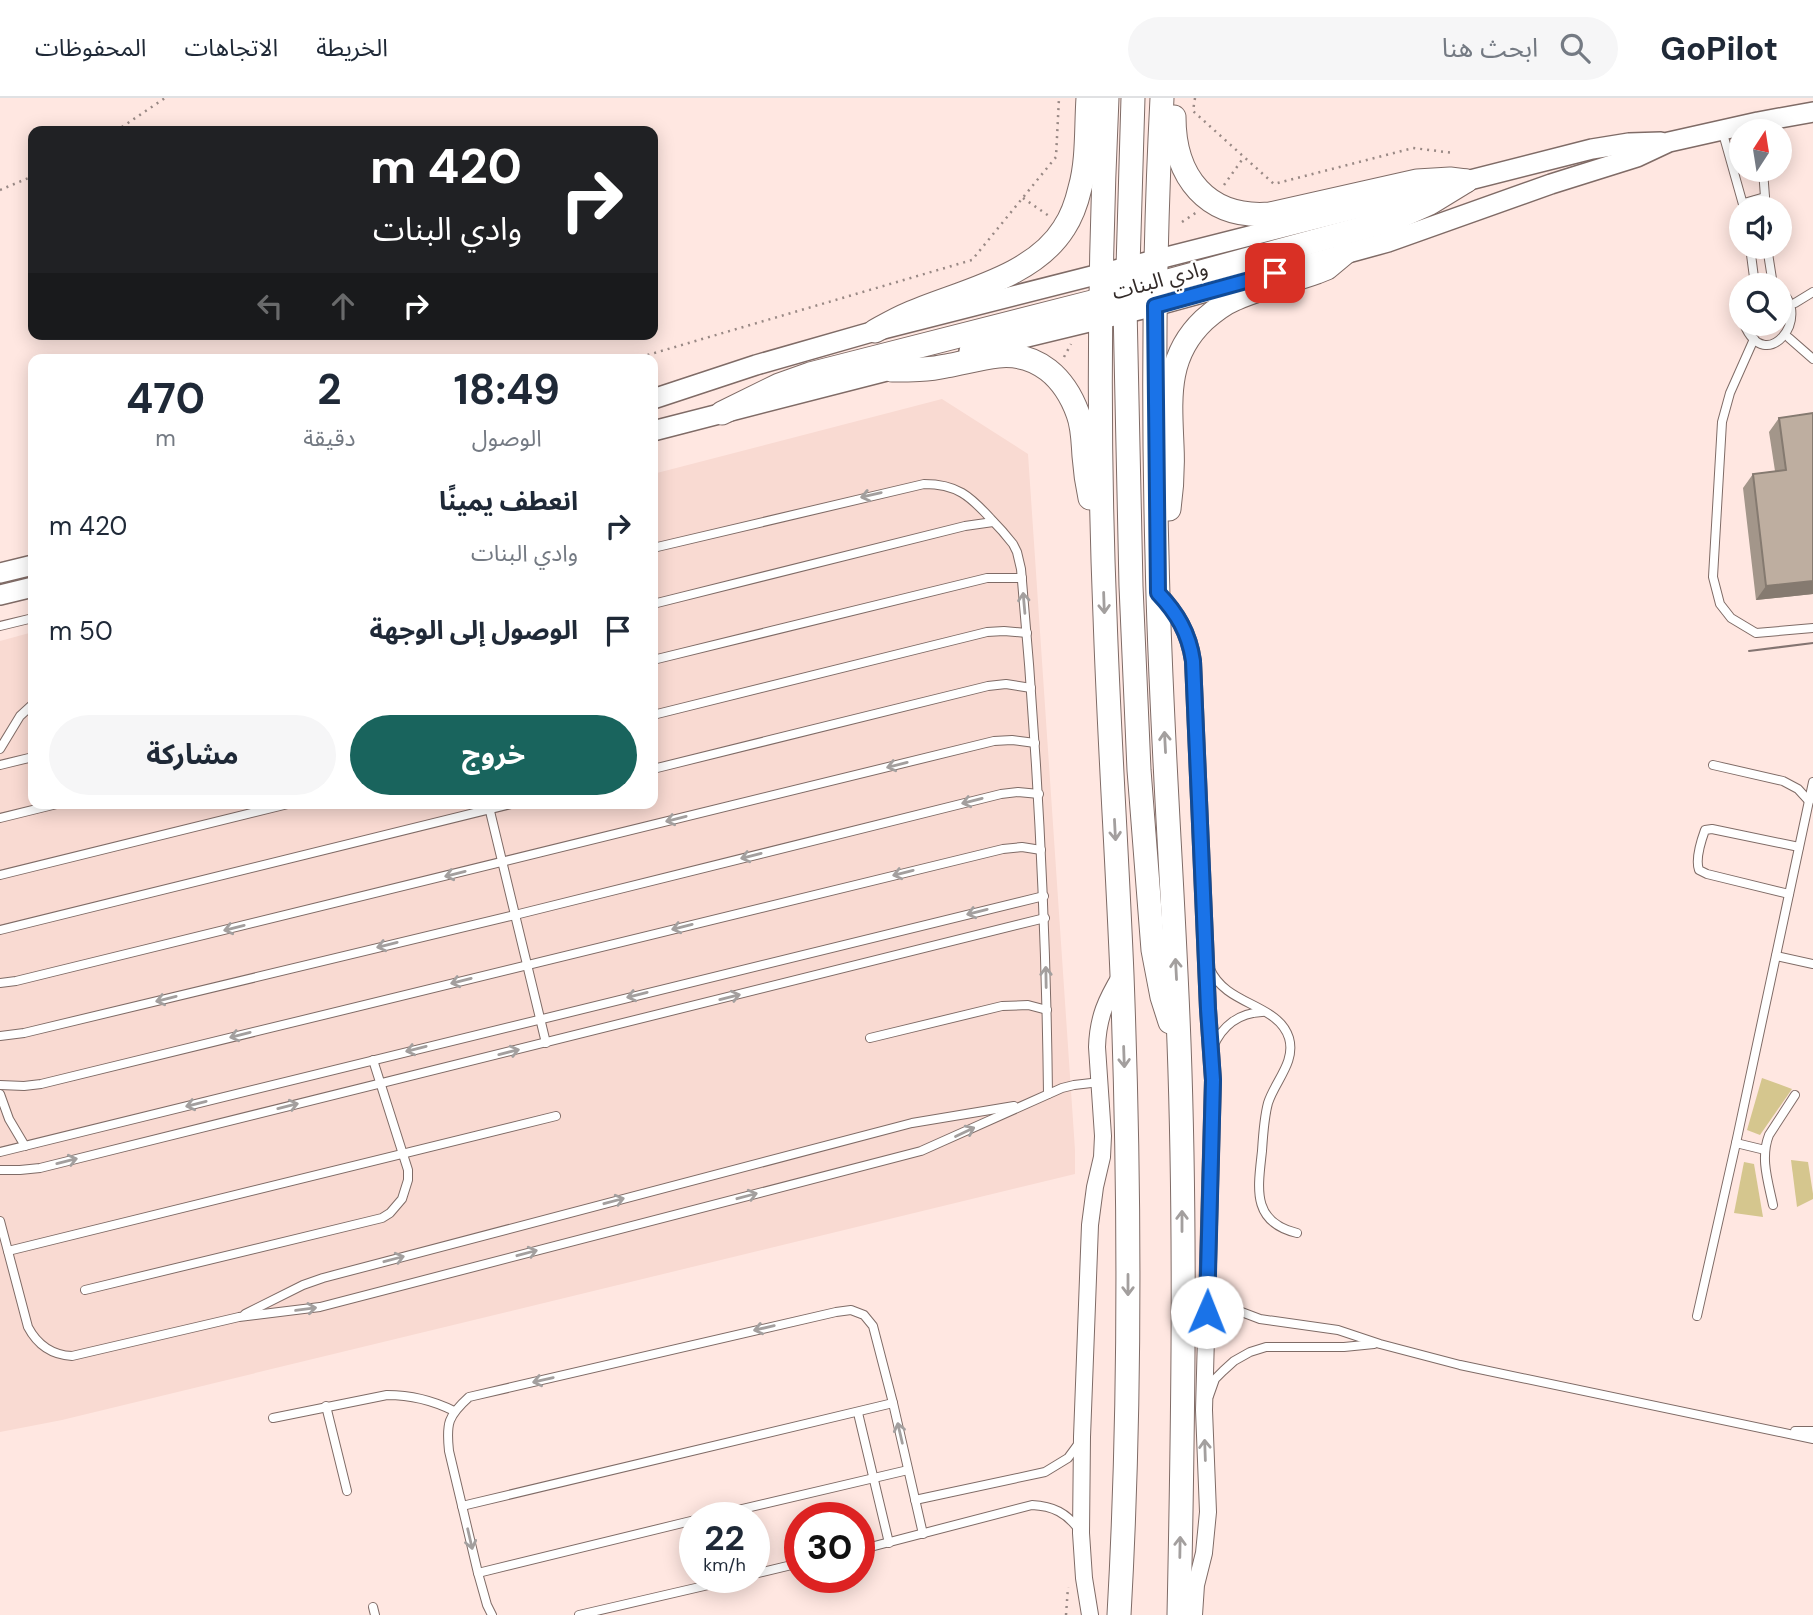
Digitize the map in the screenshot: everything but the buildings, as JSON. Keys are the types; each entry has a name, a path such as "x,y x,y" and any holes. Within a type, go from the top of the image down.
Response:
{"main road":[{"path":"875,331 907,314 1013,272 1057,238 1065,227 1081,187 1088,98"},
{"path":"1107,98 1100,274 1127,296 1157,556 1182,1164 1179,1615"},
{"path":"1133,98 1127,296 1131,586 1139,770 1153,950 1162,997 1179,1041"},
{"path":"1119,1615 1124,1511 1128,1284 1127,1138 1102,535 1099,342 1127,296 1155,260 1162,98"},
{"path":"1175,98 1175,143 1178,154 1191,181 1225,209 1255,215 1270,214 1417,180 1466,181"},
{"path":"722,413 779,385 810,374 1127,296 1392,220 1430,203 1466,181"},
{"path":"1157,556 1171,497 1171,386 1175,364 1184,345 1197,327 1233,300 1317,272 1345,253"},
{"path":"892,370 921,370 1000,356 1017,356 1048,369 1062,383 1078,414 1086,478 1102,535"}],"street":[{"name":"وادي البنات","path":"1786,119 1813,112"},
{"name":"وادي البنات","path":"658,430 892,370 1127,296 1388,242 1551,184 1619,163 1669,142 1729,129"},
{"name":"وادي البنات","path":"1155,260 1610,146 1647,141 1669,142"},
{"name":"وادي البنات","path":"658,397 756,365 875,331 1100,274"},
{"path":"0,573 28,566"},
{"path":"0,595 28,588"},
{"path":"1158,593 1184,627 1193,661 1212,1055 1213,1105 1204,1410 1208,1512 1205,1553 1196,1585 1194,1615"},
{"path":"1090,1615 1081,1533 1090,1225 1103,1136 1097,1047 1100,1018 1105,1003 1122,973"}],"lane":[{"path":"1722,130 1741,196"},
{"path":"1795,303 1813,292"},
{"path":"1751,336 1762,344 1772,345 1789,338 1799,321 1792,300"},
{"path":"1789,338 1813,359"},
{"path":"1754,339 1730,393 1722,422 1713,577 1720,604 1731,618 1756,634 1813,628"},
{"path":"658,547 924,484 943,485 971,497 1008,538 1017,552 1022,578 1039,794 1045,918 1048,1094"},
{"path":"658,603 965,526 993,522"},
{"path":"658,659 987,578 1022,578"},
{"path":"0,626 28,619"},
{"path":"658,714 988,632 1027,633"},
{"path":"658,768 988,686 1006,684 1031,688"},
{"path":"0,749 20,716 28,709"},
{"path":"0,984 994,741 1035,743"},
{"path":"0,765 28,758"},
{"path":"1713,765 1791,784 1809,801"},
{"path":"1697,1316 1813,782"},
{"path":"0,1036 24,1033 515,915 1001,794 1039,794"},
{"path":"0,818 37,809"},
{"path":"0,875 268,809"},
{"path":"0,930 477,809"},
{"path":"490,809 546,1043"},
{"path":"1789,894 1699,870 1697,864 1703,835 1705,830 1712,829 1799,848"},
{"path":"0,1085 41,1084 1003,849 1041,849"},
{"path":"0,1152 1044,896"},
{"path":"0,1170 40,1168 1045,918"},
{"path":"1206,956 1212,974 1224,989 1275,1017 1288,1034 1291,1045 1287,1066 1274,1088 1265,1118 1258,1194 1268,1217 1282,1228 1297,1233"},
{"path":"1776,956 1813,964"},
{"path":"870,1038 1010,1004 1047,1010"},
{"path":"1212,1055 1217,1038 1228,1024 1245,1015 1265,1012"},
{"path":"85,1290 382,1218 396,1206 405,1190 408,1170 373,1060"},
{"path":"0,1221 28,1328 39,1343 55,1353 72,1356 239,1317 330,1305 921,1151 1048,1094 1074,1085 1100,1082"},
{"path":"0,1094 9,1119 25,1146"},
{"path":"1773,1205 1765,1165 1765,1150 1769,1135 1795,1095"},
{"path":"239,1317 303,1285 336,1275 900,1126 939,1117 1025,1104"},
{"path":"8,1251 556,1116"},
{"path":"1736,1143 1765,1150"},
{"path":"1208,1265 1212,1281 1231,1308 1260,1319 1338,1330 1460,1365 1813,1439"},
{"path":"492,1615 478,1573 449,1451 447,1430 454,1411 469,1398 489,1392 836,1312 850,1310 864,1315 873,1326 923,1534"},
{"path":"1204,1410 1215,1379 1234,1361 1250,1352 1266,1347 1380,1344"},
{"path":"273,1418 373,1396 401,1395 428,1400 454,1411"},
{"path":"462,1506 893,1403"},
{"path":"326,1406 347,1491"},
{"path":"858,1413 889,1542"},
{"path":"1778,1430 1813,1432"},
{"path":"915,1500 1045,1472 1068,1458 1083,1437"},
{"path":"770,1502 908,1470"},
{"path":"875,1546 1032,1505 1061,1511 1073,1521 1081,1533"},
{"path":"478,1573 679,1524"},
{"path":"579,1615 679,1592"}],"path":[{"path":"123,126 165,98"},
{"path":"651,354 972,260 1056,157 1059,98"},
{"path":"1195,98 1193,111 1274,184 1413,148 1454,153"},
{"path":"1212,201 1244,157"},
{"path":"0,190 28,178"},
{"path":"1023,198 1065,227"}],"shaded area":[{"path":"942,399 1028,454 1075,1174 62,1420 0,1432 0,641 28,633 28,809 658,809 658,473"},
{"path":"1762,1078 1792,1089 1760,1135 1747,1130"},
{"path":"1791,1160 1808,1162 1813,1194 1813,1199 1797,1207"},
{"path":"1744,1162 1754,1164 1763,1217 1734,1213"}],"tram line":[{"path":"1749,651 1813,643"}],"route":[{"path":"1207,1312 1213,1080 1193,661 1184,627 1158,593 1155,306 1275,273"}]}
